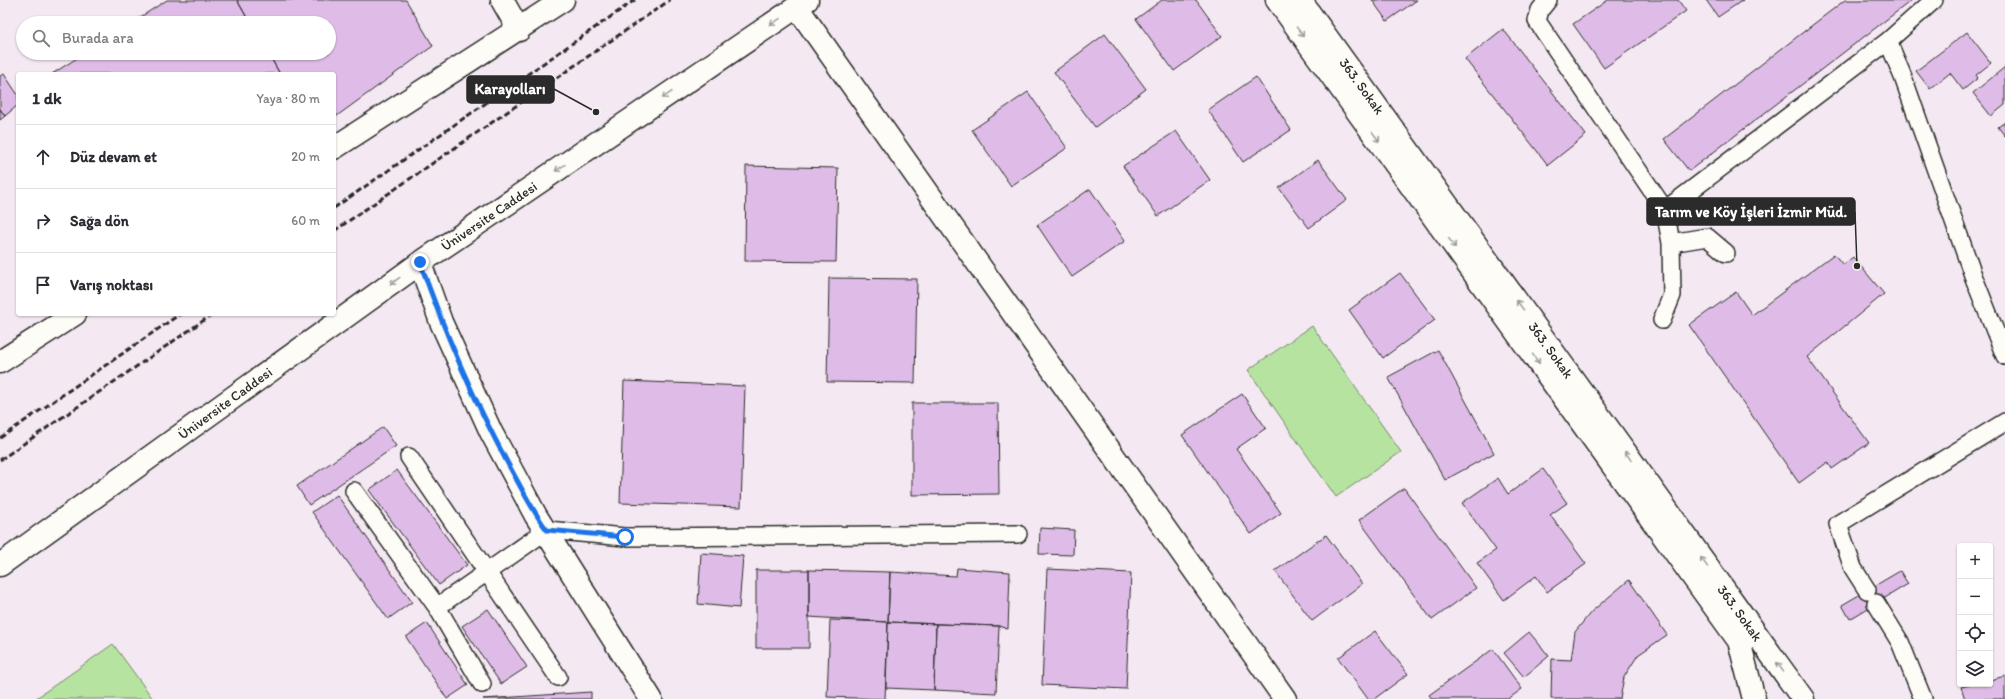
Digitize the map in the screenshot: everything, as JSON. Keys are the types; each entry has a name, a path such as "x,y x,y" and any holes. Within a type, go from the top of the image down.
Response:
{"street":[{"path":"502,0 519,30"},
{"path":"336,147 519,30 563,0"},
{"path":"1277,0 1739,641 1754,699"},
{"name":"363. Sokak","path":"1300,0 1803,699"},
{"path":"802,4 1285,699"},
{"name":"Üniversite Caddesi","path":"0,565 420,262 802,4"},
{"path":"420,262 441,322 491,432 536,516 547,530 651,699"},
{"path":"0,362 72,316"}],"lane":[{"path":"1548,0 1540,10 1537,21 1665,210 1671,243 1672,295 1662,320"},
{"path":"1665,210 1888,41 1934,0"},
{"path":"1888,41 1903,77 1974,278 2005,356"},
{"path":"1671,243 1707,236 1726,253"},
{"path":"1923,699 1900,642 1853,568 1838,524 2005,422"},
{"path":"409,457 558,677"},
{"path":"354,491 436,607 482,684"},
{"path":"436,607 547,530 625,537 1018,534"}],"green space":[{"path":"1312,326 1401,452 1336,497 1248,370"},
{"path":"113,644 153,699 35,699"}],"building":[{"path":"167,0 237,0 246,16 142,16"},
{"path":"237,0 406,0 433,46 336,117 336,72 279,72 272,60 336,60 336,16 246,16"},
{"path":"1162,0 1196,0 1222,36 1174,71 1136,19"},
{"path":"1372,0 1417,0 1387,21"},
{"path":"1608,0 1678,0 1686,11 1604,68 1573,24"},
{"path":"1706,0 1743,0 1718,17"},
{"path":"1845,0 1912,0 1689,171 1664,139"},
{"path":"1503,29 1586,135 1548,165 1465,59"},
{"path":"1967,32 1991,63 1976,75 1978,78 1963,90 1950,73 1930,89 1916,71"},
{"path":"1105,34 1146,89 1095,127 1054,72"},
{"path":"74,60 272,60 279,72 55,72"},
{"path":"2005,67 2005,105 1991,116 1973,93"},
{"path":"4,74 16,92 16,107 5,116 0,109 0,76"},
{"path":"1256,77 1291,130 1243,162 1208,110"},
{"path":"1028,92 1067,148 1011,186 972,130"},
{"path":"0,109 5,116 0,120"},
{"path":"2005,122 2005,136 1998,127"},
{"path":"1176,131 1210,180 1158,216 1123,166"},
{"path":"1318,160 1347,200 1309,228 1279,188"},
{"path":"746,166 838,168 836,262 745,261"},
{"path":"1090,189 1125,241 1072,277 1037,225"},
{"path":"1834,254 1843,265 1853,257 1884,294 1807,357 1869,443 1832,469 1828,462 1799,483 1689,325 1736,292 1752,315"},
{"path":"1400,273 1435,320 1383,358 1349,310"},
{"path":"829,278 917,279 915,383 827,382"},
{"path":"1438,350 1494,453 1445,480 1388,377"},
{"path":"624,381 745,386 741,507 620,503"},
{"path":"1242,394 1266,428 1236,449 1281,513 1251,534 1182,435"},
{"path":"912,403 998,403 999,494 912,495"},
{"path":"383,427 396,446 309,505 297,486"},
{"path":"1543,469 1567,503 1550,515 1586,564 1547,592 1536,576 1504,600 1477,563 1496,550 1462,503 1498,478 1508,494"},
{"path":"397,470 467,565 439,585 369,490"},
{"path":"1404,488 1476,588 1432,620 1359,520"},
{"path":"337,495 412,602 388,619 312,512"},
{"path":"1040,528 1074,530 1073,555 1039,554"},
{"path":"1326,535 1362,584 1312,621 1275,571"},
{"path":"701,553 743,556 739,608 698,604"},
{"path":"957,568 1010,572 1008,629 999,626 888,622 890,572 956,576"},
{"path":"1047,569 1131,573 1126,689 1042,685"},
{"path":"756,570 809,570 809,648 756,648"},
{"path":"809,570 890,572 888,622 809,617"},
{"path":"1900,571 1908,584 1850,619 1842,605"},
{"path":"1629,580 1667,635 1638,655 1624,677 1620,699 1551,699 1552,659 1571,660 1575,632 1591,612"},
{"path":"488,609 527,667 501,684 462,626"},
{"path":"830,620 888,622 885,699 827,697"},
{"path":"888,622 936,624 934,690 886,688"},
{"path":"427,623 468,685 447,699 406,637"},
{"path":"936,624 999,626 996,693 934,690"},
{"path":"1375,631 1408,674 1374,699 1368,699 1338,658"},
{"path":"1529,632 1549,656 1524,677 1504,653"},
{"path":"1493,649 1522,689 1508,699 1432,699 1429,695"},
{"path":"2005,676 2005,699 1965,699 1961,687 1993,687 1993,679"},
{"path":"591,692 591,699 483,699"}],"railway":[{"path":"336,207 635,0"},
{"path":"336,230 670,0"},
{"path":"0,438 177,316"},
{"path":"0,460 210,316"}],"place":[{"name":"Karayolları","path":"596,112"},
{"name":"Tarım ve Köy İşleri İzmir Müd.","path":"1857,266"}],"route":[{"path":"420,262 441,322 491,432 536,516 547,530 625,537"}]}
